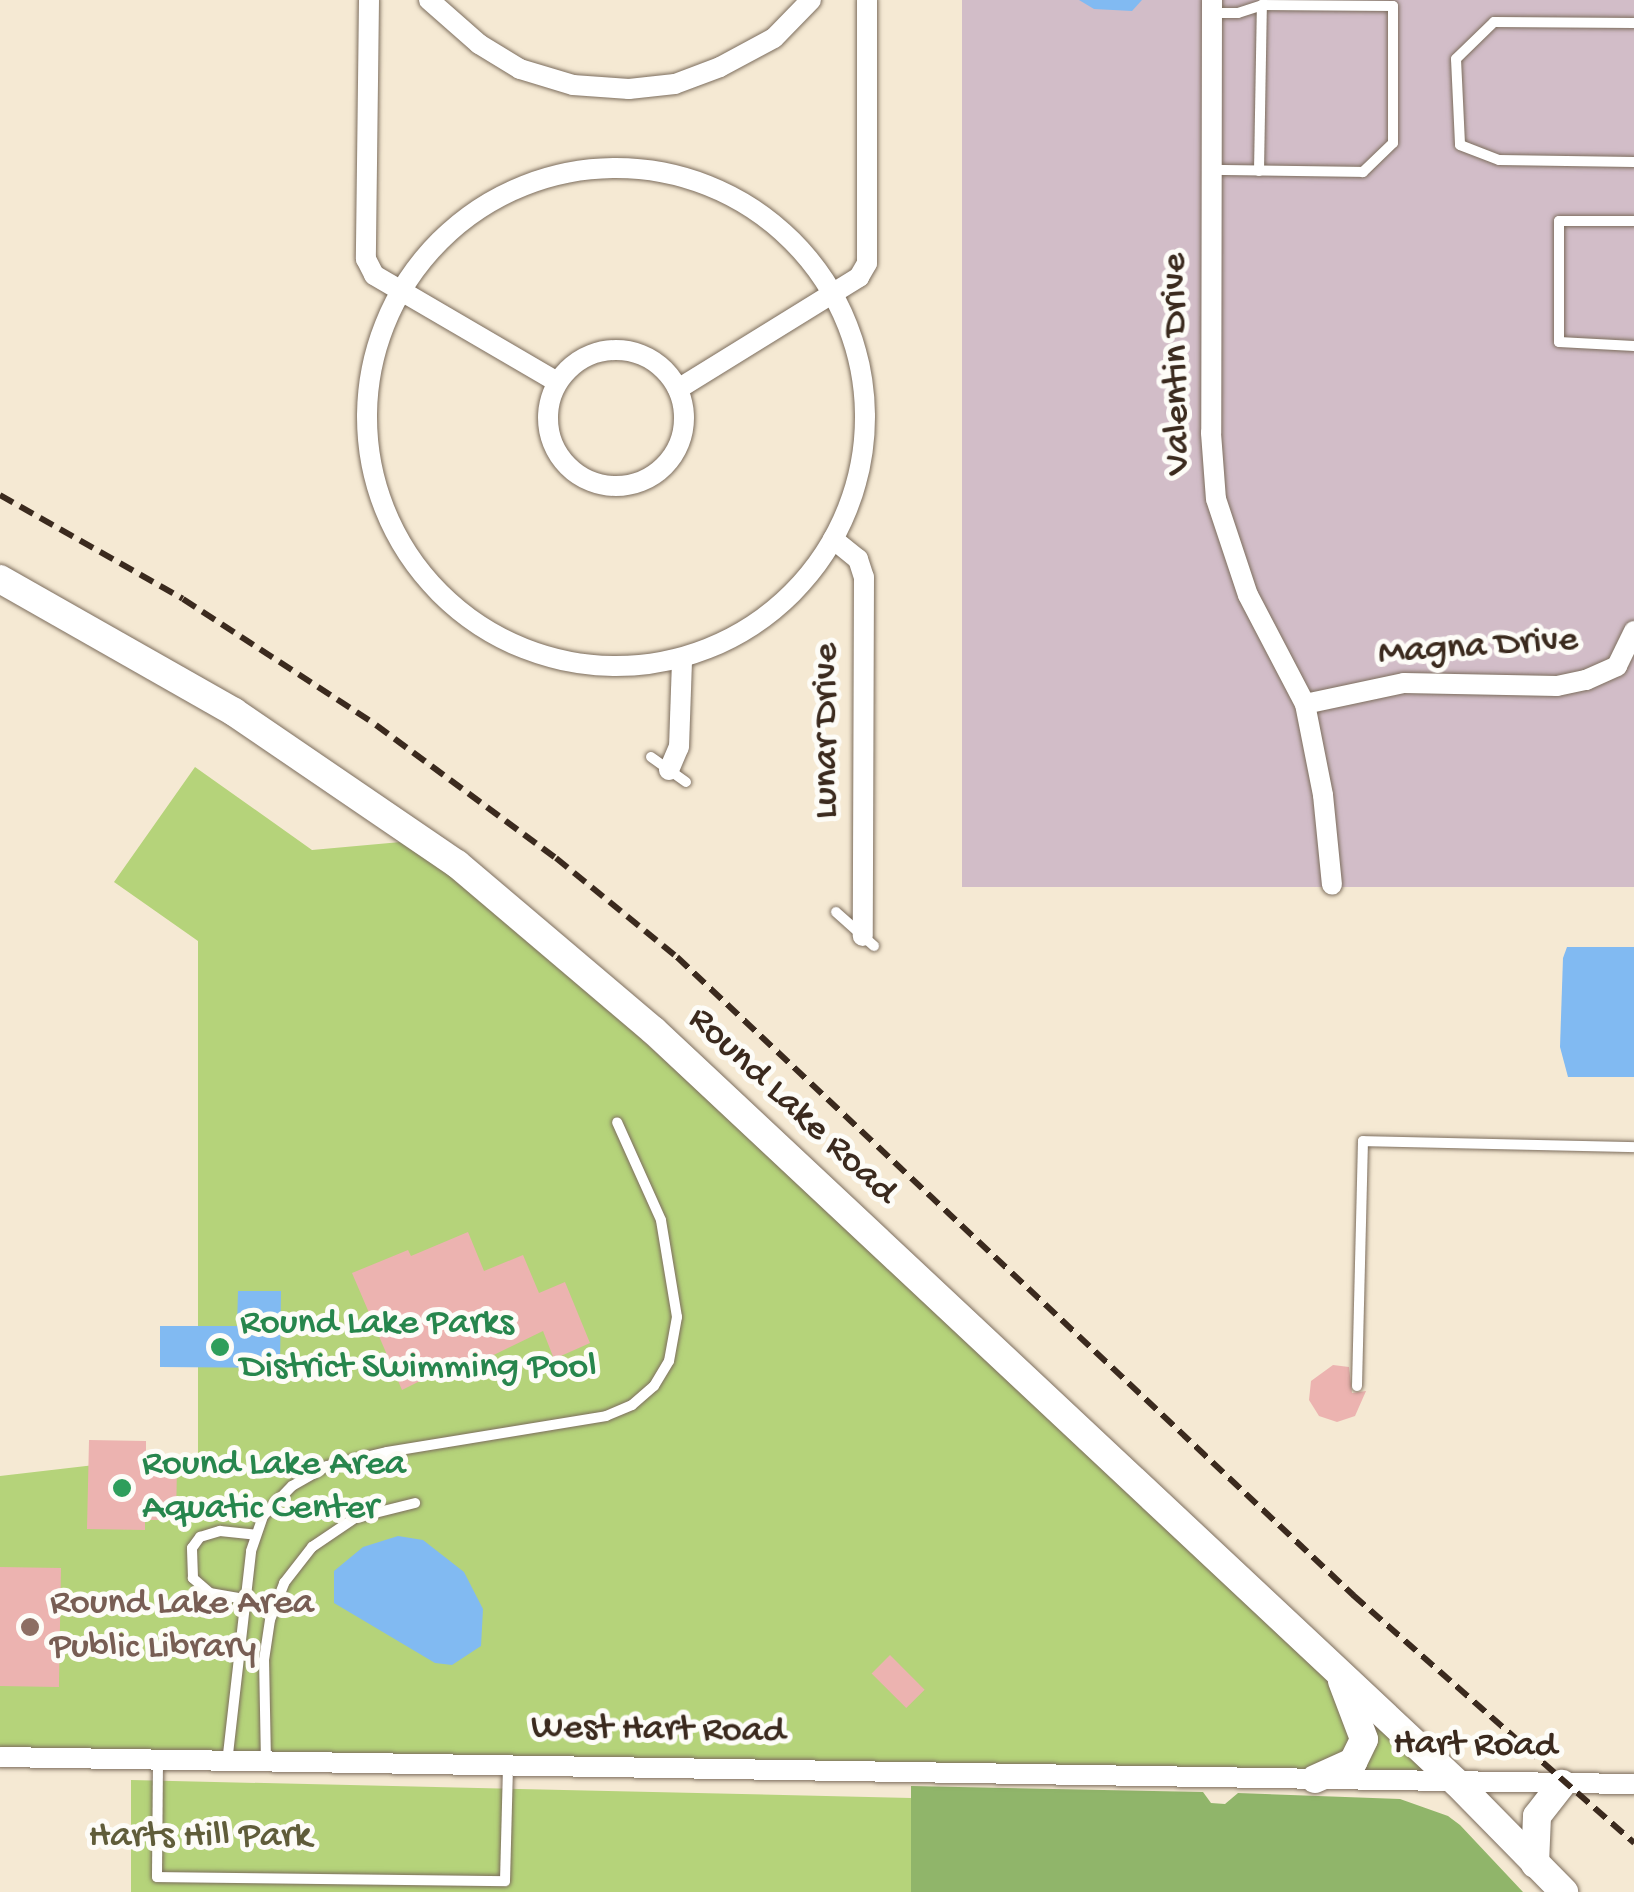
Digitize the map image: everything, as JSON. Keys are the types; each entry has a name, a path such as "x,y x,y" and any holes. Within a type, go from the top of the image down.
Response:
{"main road":[{"name":"Round Lake Road","path":"0,579 234,712 457,864 653,1030 1457,1783 1564,1892"},
{"path":"1315,1779 1353,1762 1364,1740 1338,1671"},
{"path":"1534,1864 1537,1816 1562,1784"}],"street":[{"path":"369,0 366,259 374,276 557,382"},
{"path":"428,0 478,44 520,68 573,85 629,89 675,84 720,67 774,38 811,0"},
{"path":"678,389 859,277 867,263 867,0"},
{"name":"Valentin Drive","path":"1212,6 1210,432 1216,500 1248,595 1305,704 1323,795 1332,884"},
{"path":"628,171 684,177 731,196 775,223 831,293 850,332 864,397 862,461 843,522 815,569 779,607 730,640 682,660 632,666 572,663 528,651 488,632 446,598 402,542 376,489 367,432 369,380 382,326 398,290 442,238 480,207 524,186 572,173 628,171"},
{"path":"630,351 666,371 678,389 684,411 683,435 673,456 657,474 636,484 612,487 589,482 569,469 554,450 548,416 557,382 588,355 630,351"},
{"name":"Lunar Drive","path":"833,539 858,559 864,577 868,941"},
{"name":"Magna Drive","path":"1305,704 1404,682 1557,686 1586,680 1617,666 1634,630"},
{"path":"669,770 679,747 682,660"},
{"name":"West Hart Road","path":"0,1757 1315,1779"},
{"name":"Hart Road","path":"1315,1779 1634,1784"}],"lane":[{"path":"1259,171 1262,5"},
{"path":"1211,170 1363,172 1393,143 1392,6 1262,5 1238,13 1212,6"},
{"path":"1634,23 1494,22 1456,59 1460,145 1499,160 1634,162"},
{"path":"1634,221 1560,221 1559,256 1559,342 1634,346"},
{"path":"836,912 868,941"},
{"path":"227,1762 244,1600 256,1535 263,1516 292,1486 327,1466 606,1416 632,1405 654,1386 669,1360 678,1318 661,1220 616,1122"},
{"path":"1357,1386 1362,1141 1634,1146"},
{"path":"266,1763 264,1660 270,1620 284,1583 312,1548 355,1518 414,1503"},
{"path":"244,1600 210,1593 194,1578 192,1548 200,1537 220,1531 256,1535"},
{"path":"158,1761 158,1877 505,1882 508,1764"}],"shaded area":[{"path":"962,0 1634,0 1634,887 962,887"}],"green space":[{"path":"195,767 312,850 423,840 1457,1783 0,1756 0,1476 198,1453 198,941 114,882"},
{"name":"Harts Hill Park","path":"131,1780 911,1798 911,1892 131,1892"},
{"path":"911,1786 1203,1792 1211,1803 1225,1804 1238,1793 1400,1799 1448,1816 1460,1825 1523,1892 911,1892"}],"water":[{"path":"1079,0 1142,0 1132,11 1094,9"},
{"path":"1567,947 1634,947 1634,1077 1568,1077 1560,1047 1563,958"},
{"name":"Round Lake Parks District Swimming Pool","path":"238,1291 281,1291 280,1368 160,1367 160,1326 237,1326"},
{"path":"398,1536 423,1540 464,1572 483,1609 481,1646 452,1665 435,1663 334,1603 334,1571 363,1547"}],"building":[{"path":"468,1232 484,1271 523,1255 539,1293 565,1282 590,1343 554,1359 543,1331 465,1369 460,1361 402,1390 352,1273 408,1250 411,1256"},
{"path":"1333,1365 1349,1367 1352,1393 1366,1391 1355,1416 1337,1422 1319,1416 1309,1400 1311,1381"},
{"path":"89,1440 146,1441 146,1466 177,1466 176,1520 145,1520 145,1530 87,1529"},
{"name":"Round Lake Area Public Library","path":"0,1567 61,1568 59,1687 0,1686"},
{"path":"890,1655 925,1690 906,1708 872,1673"}],"railway":[{"path":"0,495 183,599 376,725 556,858 677,957 1353,1595 1634,1843"}],"place":[{"name":"Round Lake Parks District Swimming Pool","path":"220,1347"},
{"name":"Round Lake Area Aquatic Center","path":"122,1488"},
{"name":"Round Lake Area Public Library","path":"30,1627"}]}
